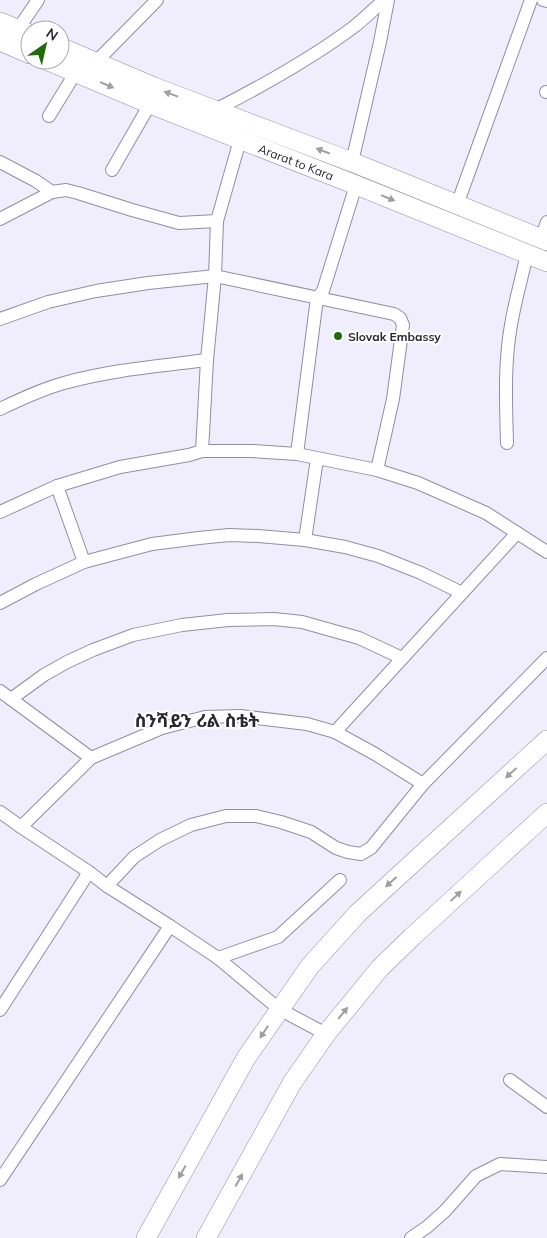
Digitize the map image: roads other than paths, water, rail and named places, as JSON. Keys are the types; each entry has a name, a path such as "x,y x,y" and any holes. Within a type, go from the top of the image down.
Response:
{"main road":[{"path":"0,22 20,30"},
{"path":"0,41 20,50"},
{"name":"Ararat to Kara","path":"70,52 154,87 352,162 501,223 545,234"},
{"name":"Ararat to Kara","path":"70,70 150,104 547,262"},
{"path":"495,241 501,223"},
{"path":"146,1238 246,1058 310,966 358,913 547,740"},
{"path":"206,1238 292,1083 326,1034 380,968 547,812"}],"street":[{"path":"29,20 38,0"},
{"path":"96,62 157,0"},
{"path":"216,110 267,84 302,63 356,25 384,0"},
{"path":"352,162 388,0"},
{"path":"457,205 531,0"},
{"path":"543,0 547,1"},
{"path":"49,116 76,72"},
{"path":"112,170 150,104"},
{"path":"202,452 207,360 215,276 217,221 240,140"},
{"path":"0,162 36,181 52,192"},
{"path":"297,454 317,298 323,292 356,185"},
{"path":"0,219 52,192 66,190 179,223 217,221"},
{"path":"507,443 506,394 508,350 511,325 527,254"},
{"path":"0,319 48,302 96,291 215,276 394,314 400,318 403,325 393,399 377,470"},
{"path":"0,409 32,394 87,377 207,360"},
{"path":"0,512 57,486 120,468 202,452 252,451 297,454 377,470 418,483 486,513 547,552"},
{"path":"306,540 317,459"},
{"path":"57,486 84,562"},
{"path":"335,732 518,533"},
{"path":"0,603 84,562 152,544 199,538 238,536 306,540 345,547 378,556 421,572 462,593"},
{"path":"11,699 44,675 67,662 133,634 182,625 228,620 274,619 302,622 359,638 402,658"},
{"path":"107,886 134,857 160,840 191,825 226,816 256,816 282,822 311,832 336,848 362,854 371,848 423,784 547,658"},
{"path":"0,691 91,758"},
{"path":"21,827 91,758 162,728 205,717 240,716 282,720 307,724 335,732 423,784"},
{"path":"2,817 21,827 107,886 218,958 279,1009 326,1034"},
{"path":"0,1010 89,872"},
{"path":"218,958 278,937 340,880"},
{"path":"0,1180 170,926"},
{"path":"510,1080 547,1107"},
{"path":"411,1238 427,1228 445,1211 476,1176 500,1164 547,1167"}],"place":[{"name":"Slovak Embassy","path":"338,336"}],"district":[{"name":"ስንሻይን ሪል ስቴት","path":"197,720"}]}
